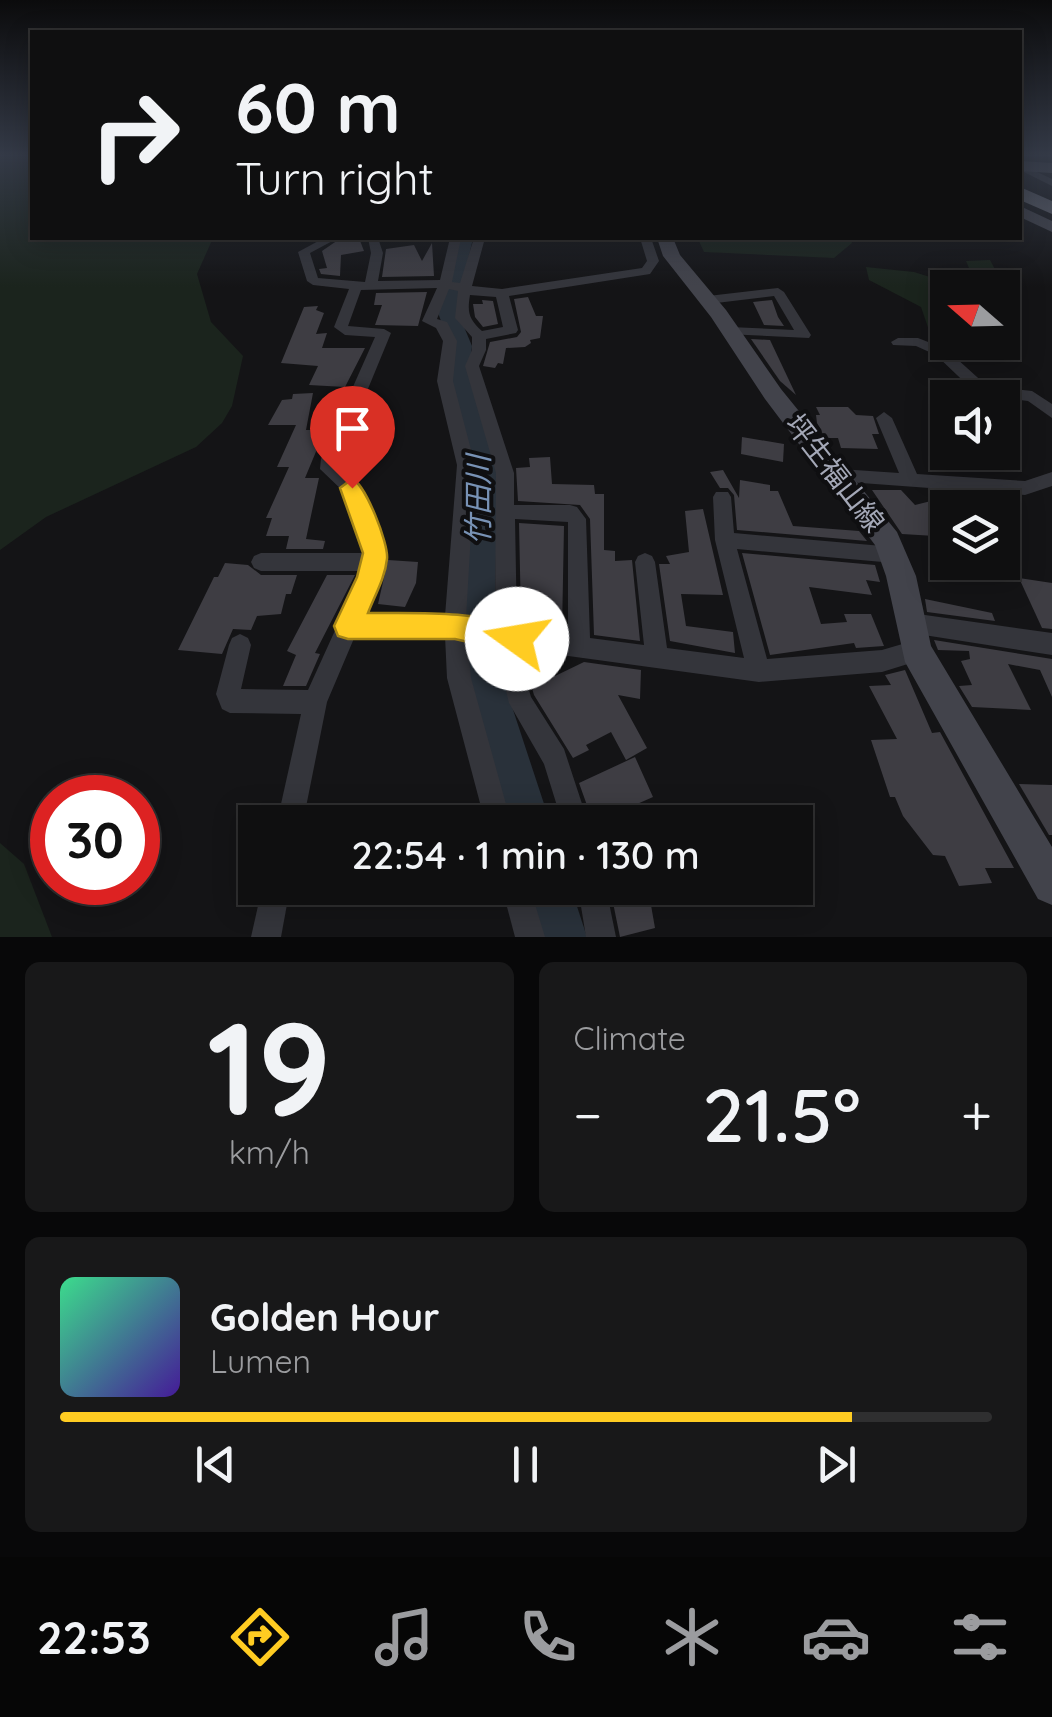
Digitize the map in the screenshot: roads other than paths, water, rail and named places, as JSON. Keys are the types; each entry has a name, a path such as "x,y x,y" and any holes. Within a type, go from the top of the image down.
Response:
{"main road":[{"path":"1022,213 1052,227"},
{"name":"坪生福山線","path":"666,240 672,256 708,300 772,394 881,530 894,555 914,637 1052,885"}],"street":[{"path":"328,240 304,252 313,281 502,292 646,271 654,261 647,240"},
{"path":"294,805 315,702 376,553 352,488 329,469 362,378 384,332 345,331 341,327 377,252 374,240"},
{"path":"456,240 460,305 452,322 445,381 466,466 459,678 493,805"},
{"path":"479,240 457,287 428,321 452,322 479,336 512,330 502,292"},
{"path":"708,300 778,292 804,335 730,331"},
{"path":"479,336 479,350 472,366 501,456 507,512 498,634 521,703 555,758 570,805"},
{"path":"898,342 918,342 942,352 983,391 1032,396 1052,412"},
{"path":"884,418 911,481"},
{"path":"840,476 1024,488 1048,486"},
{"path":"722,497 724,540 759,671"},
{"path":"507,512 570,512 578,519 579,647"},
{"path":"724,540 894,555"},
{"path":"261,562 374,562"},
{"path":"645,562 657,658"},
{"path":"348,626 458,626 759,671 882,661 914,637 1052,644"},
{"path":"240,645 228,694 230,701 315,702"},
{"path":"266,937 273,905"},
{"path":"521,905 530,937"},
{"path":"595,905 601,937"}],"waterway":[{"name":"竹田川","path":"464,240 447,310 461,346 458,370 484,457 476,652 524,805"},
{"name":"竹田川","path":"554,905 564,937"}]}
